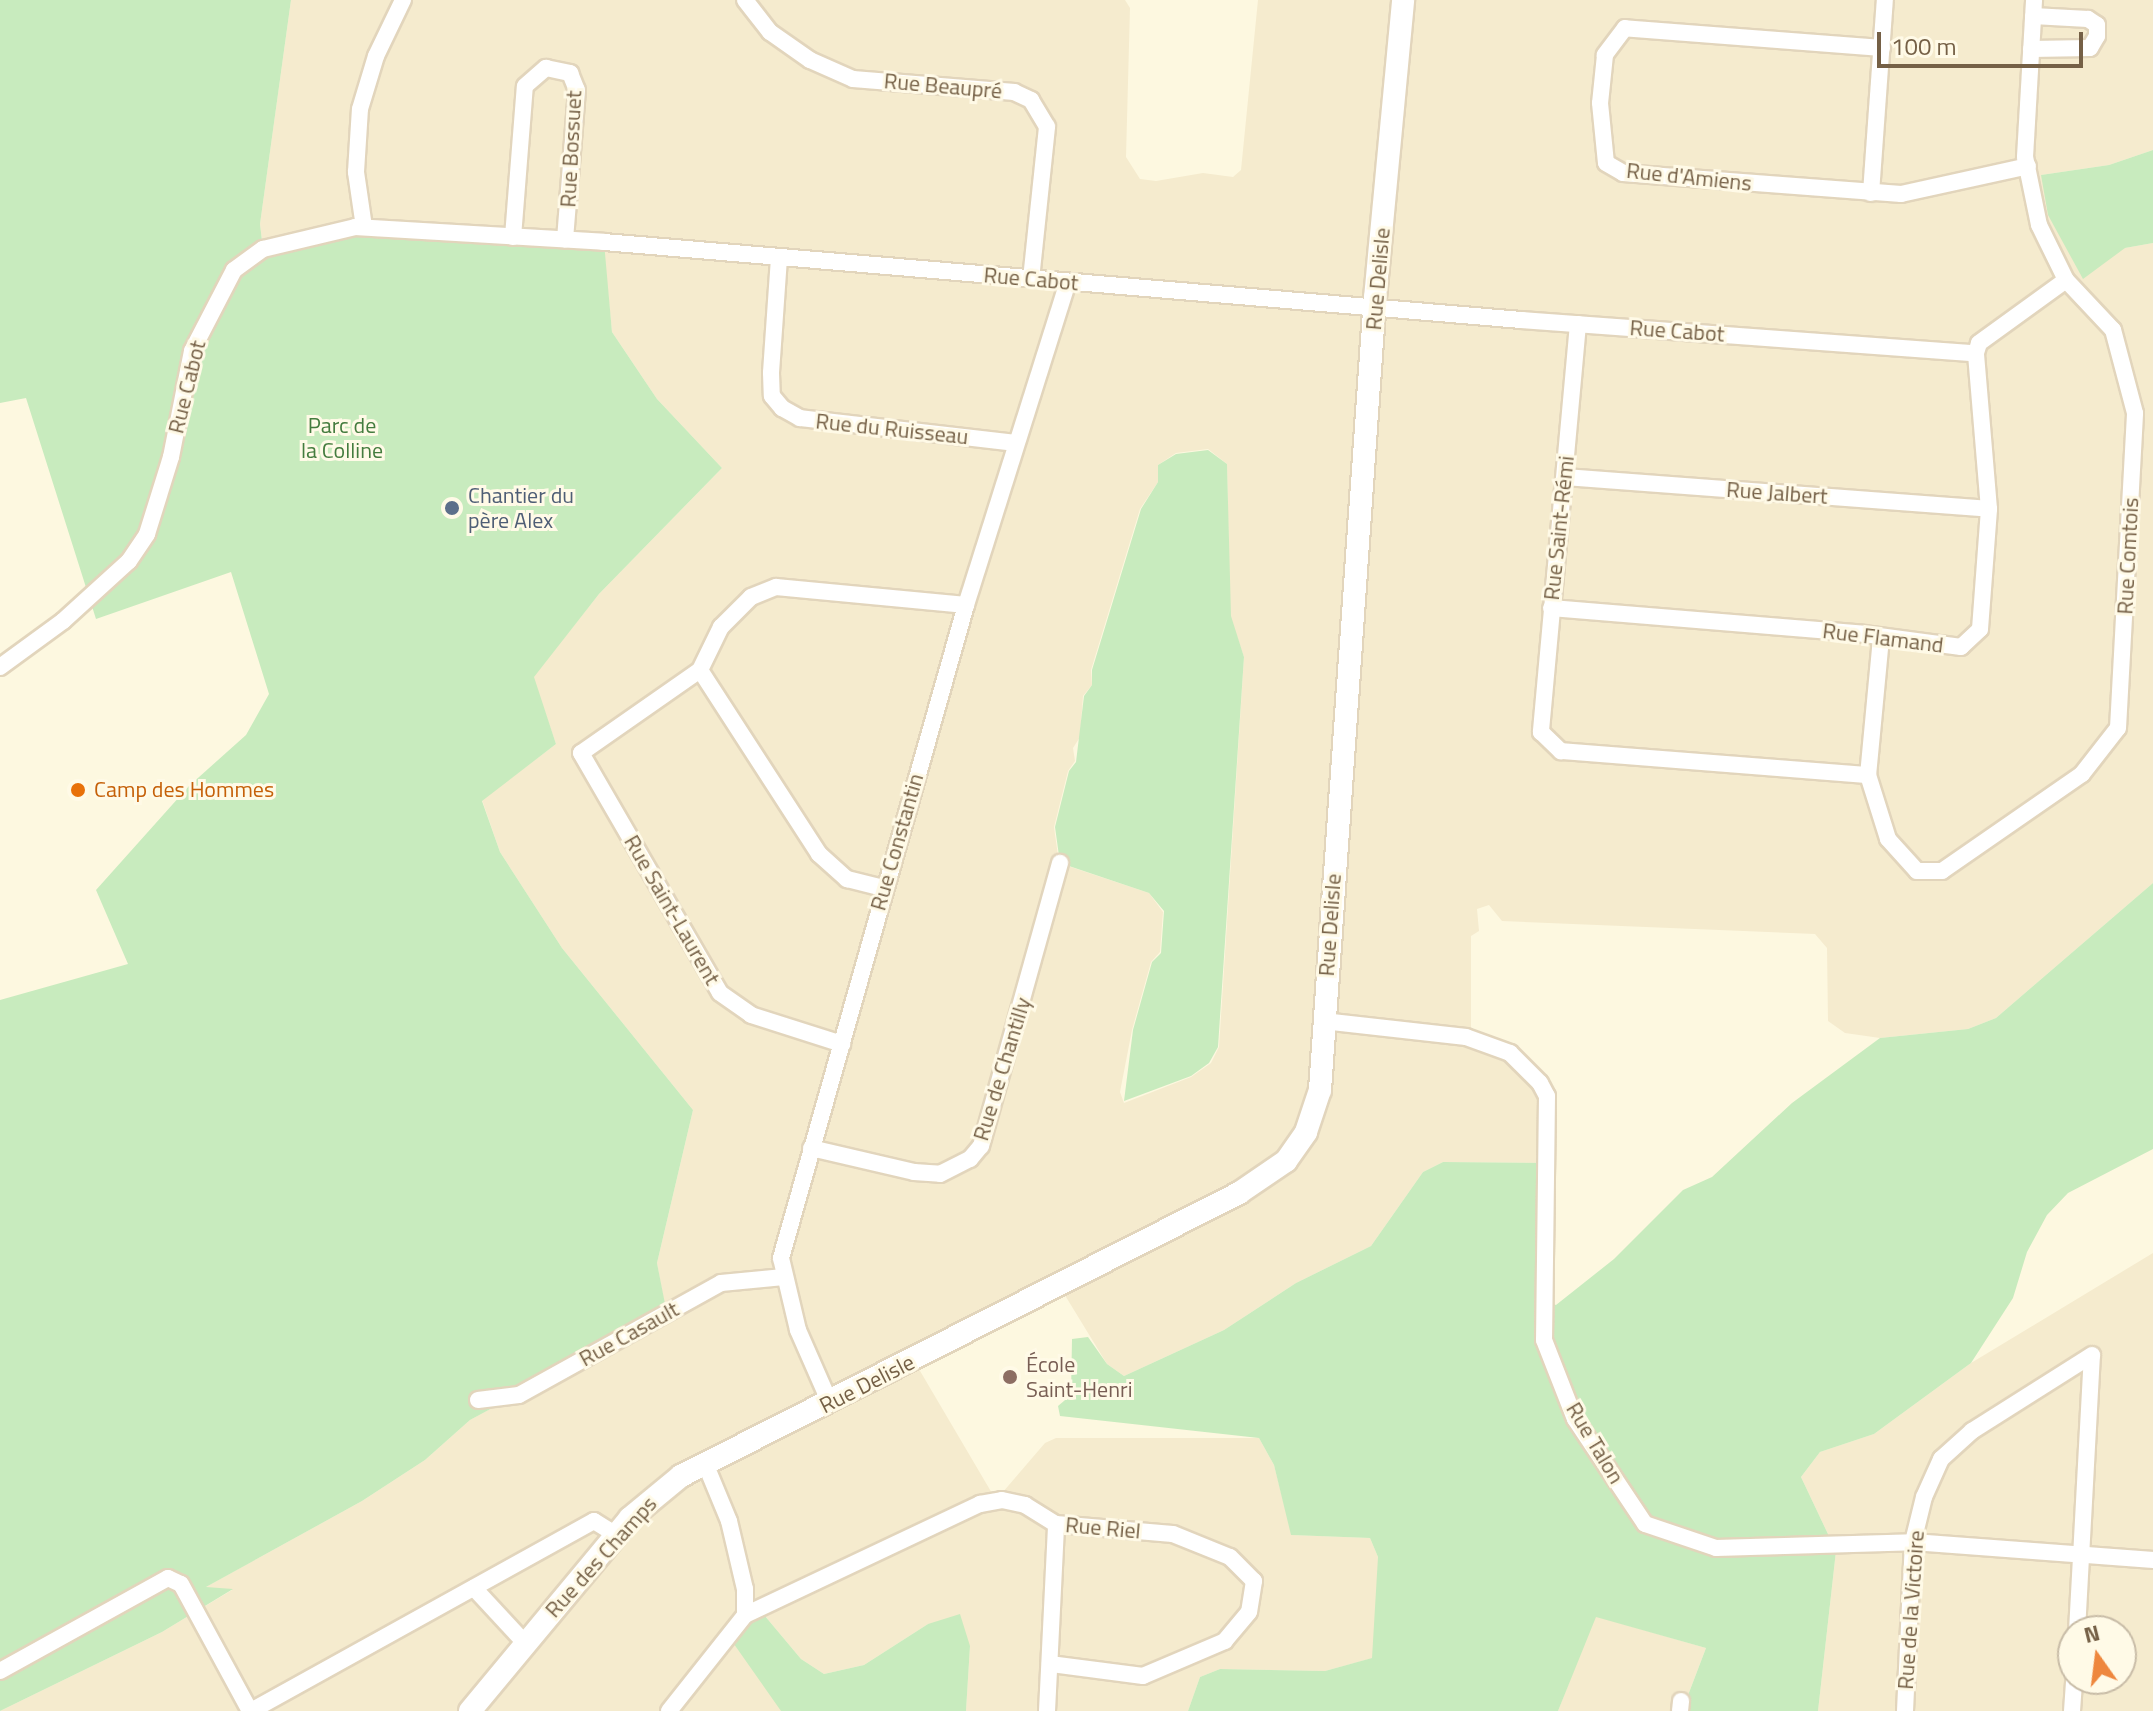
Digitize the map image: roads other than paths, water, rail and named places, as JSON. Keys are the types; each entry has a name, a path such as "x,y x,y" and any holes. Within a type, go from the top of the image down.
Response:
{"street":[{"path":"364,227 356,172 360,109 376,56 403,0"},
{"name":"Rue Beaupré","path":"745,0 770,32 810,60 853,79 1014,92 1031,100 1047,127 1031,278"},
{"name":"Rue Delisle","path":"681,1476 1239,1193 1286,1161 1306,1132 1320,1090 1375,307 1403,0"},
{"path":"1871,193 1885,0"},
{"name":"Rue Comtois","path":"1868,775 1888,839 1917,871 1942,871 2082,774 2118,728 2135,413 2113,330 2066,280 2039,225 2028,166 2031,49 2034,8 2088,19 2097,25 2097,36 2090,48 2031,49"},
{"name":"Rue d'Amiens","path":"1882,48 1625,28 1607,48 1600,103 1606,163 1623,173 1901,194 2028,166"},
{"name":"Rue Bossuet","path":"513,237 525,86 546,68 570,73 577,90 565,240"},
{"name":"Rue Cabot","path":"0,667 63,621 129,561 156,511 192,351 234,270 263,249 364,227 565,240 1578,324 1976,353"},
{"name":"Rue du Ruisseau","path":"779,258 771,373 772,396 782,408 800,418 1015,443"},
{"path":"1976,353 1979,343 2066,280"},
{"name":"Rue Constantin","path":"830,1403 798,1330 781,1258 966,605 1068,282"},
{"name":"Rue Saint-Rémi","path":"1578,324 1541,732 1561,751 1868,775"},
{"name":"Rue Flamand","path":"1551,608 1961,647 1980,629 1989,509 1976,353"},
{"name":"Rue Jalbert","path":"1566,477 1989,509"},
{"path":"884,888 847,879 819,854 700,670 705,650 721,627 760,591 776,587 966,605"},
{"path":"1868,775 1881,638"},
{"name":"Rue Saint-Laurent","path":"700,670 581,753 720,993 751,1015 842,1044"},
{"name":"Rue de Chantilly","path":"811,1148 940,1174 954,1170 976,1153 1060,863"},
{"name":"Rue Talon","path":"1323,1021 1466,1037 1510,1053 1540,1083 1547,1096 1544,1340 1575,1419 1645,1524 1716,1548 1913,1542 2082,1552 2153,1560"},
{"name":"Rue Casault","path":"478,1400 519,1395 721,1283 784,1277"},
{"name":"Rue de la Victoire","path":"1905,1711 1913,1542 1924,1497 1941,1459 1954,1444 2092,1355 2082,1552"},
{"path":"705,1463 732,1534 745,1615"},
{"name":"Rue des Champs","path":"470,1711 647,1500 681,1476"},
{"name":"Rue Riel","path":"669,1711 745,1615 962,1509 1009,1500 1056,1524 1173,1534 1230,1557 1254,1581 1249,1612 1225,1641 1143,1676 1050,1664"},
{"path":"0,1671 168,1578 181,1584 250,1711 594,1521 616,1535"},
{"path":"1047,1711 1056,1524"},
{"path":"2078,1615 2082,1552"},
{"path":"474,1588 525,1643"}],"place":[{"name":"Chantier du père Alex","path":"452,508"},
{"name":"Camp des Hommes","path":"78,790"},
{"name":"École Saint-Henri","path":"1010,1377"}],"park label":[{"name":"Parc de la Colline","path":"342,438"}]}
